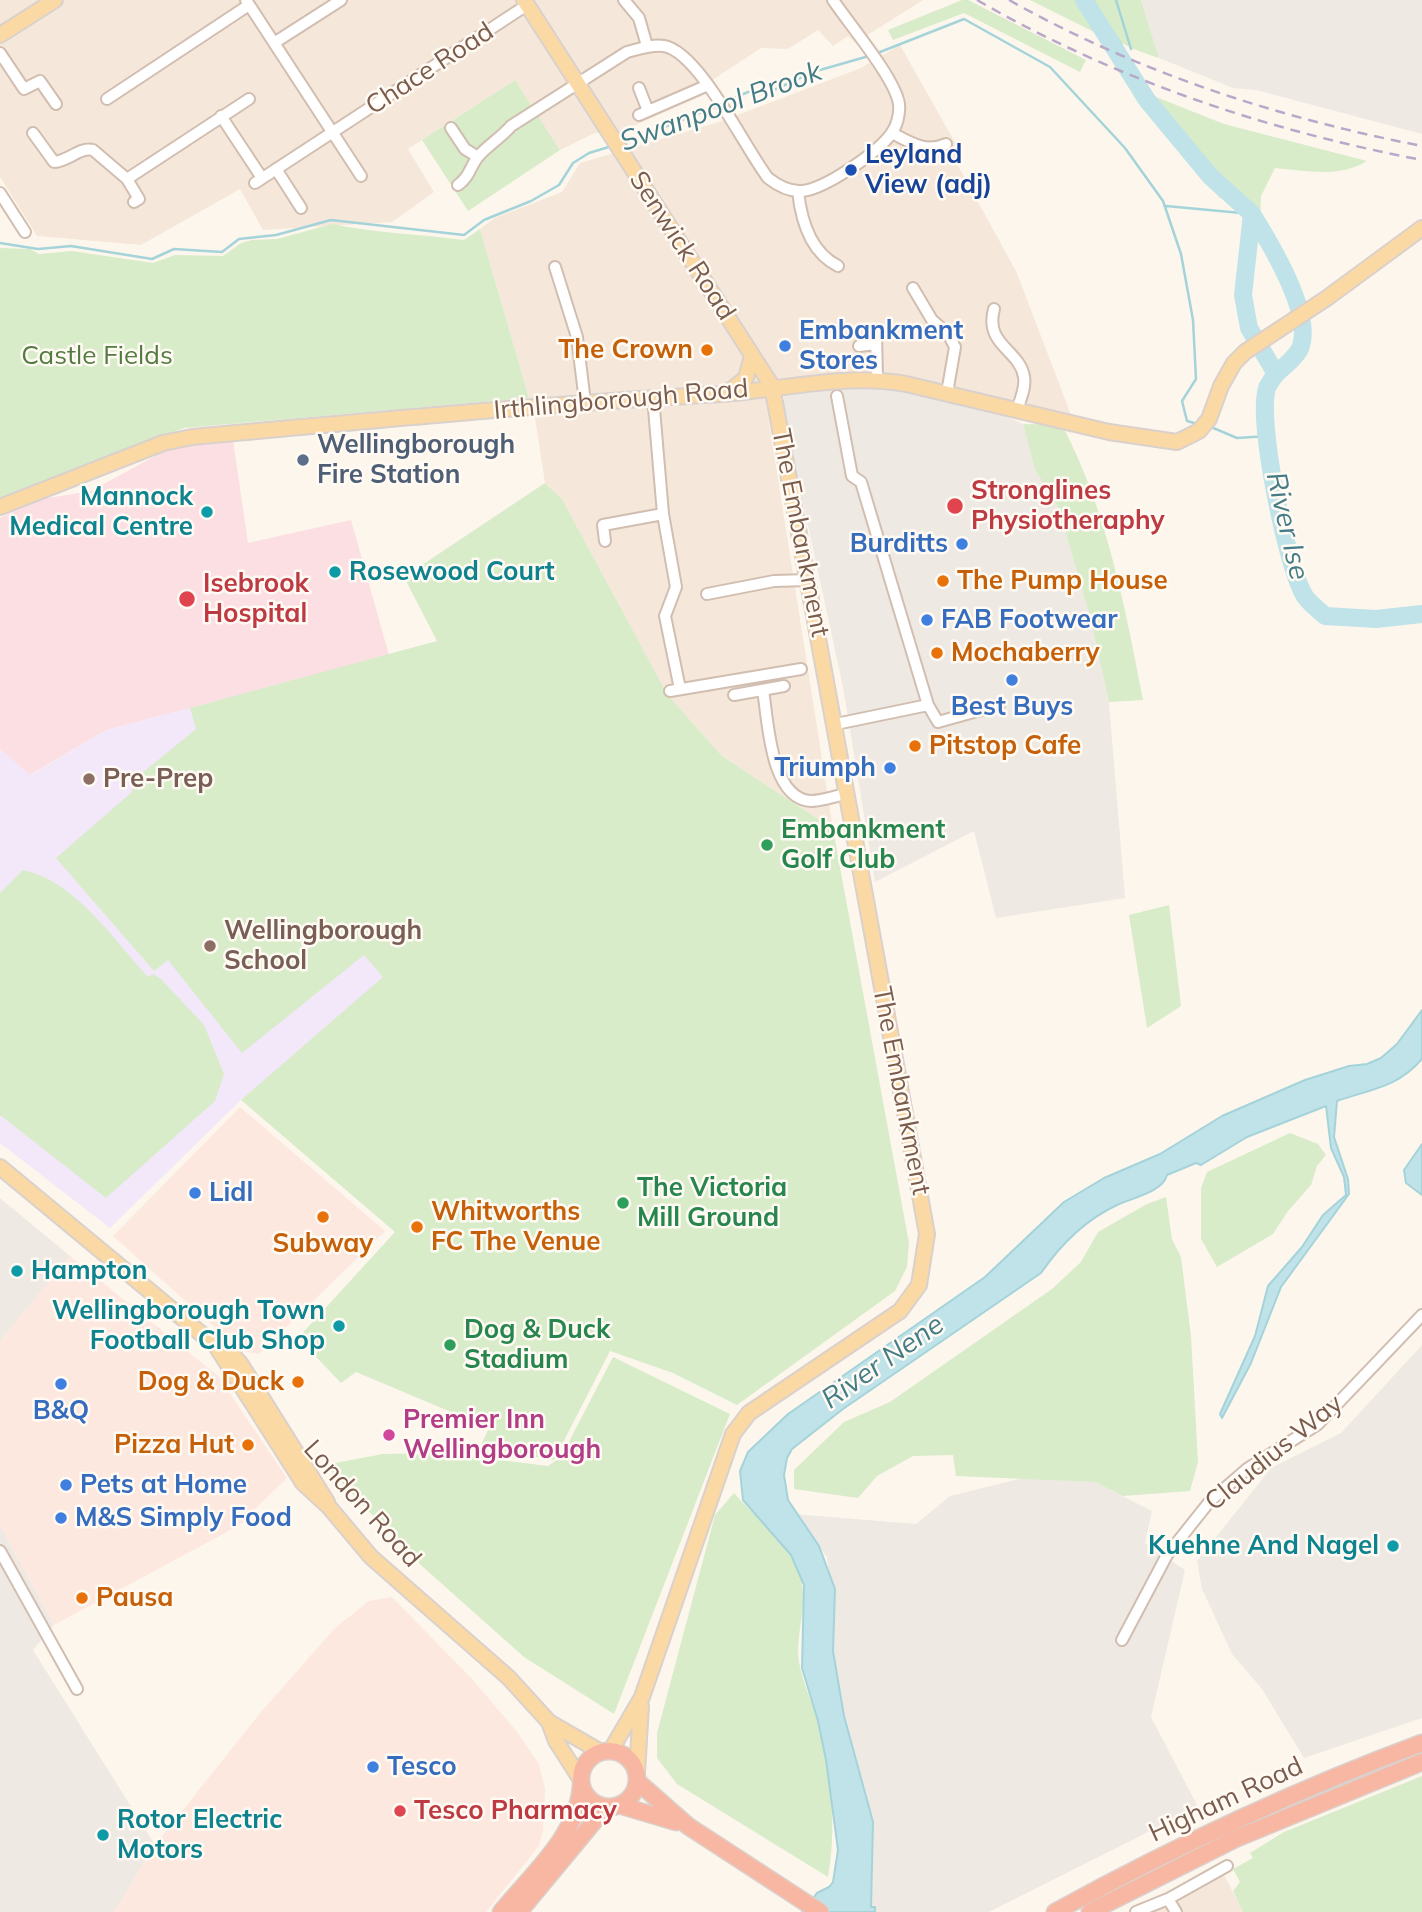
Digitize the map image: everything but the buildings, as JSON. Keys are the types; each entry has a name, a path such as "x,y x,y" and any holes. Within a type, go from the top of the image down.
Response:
{"highway":[{"name":"Higham Road","path":"1055,1912 1228,1822 1334,1776 1422,1743"},
{"path":"501,1912 569,1827 580,1802 584,1765 606,1751 626,1755 637,1778 688,1826 820,1912"},
{"name":"Higham Road","path":"1090,1912 1235,1839 1422,1762"},
{"path":"519,1912 589,1826 632,1796 637,1778"},
{"path":"581,1783 593,1803 688,1826"}],"main road":[{"path":"0,35 55,0"},
{"name":"Senwick Road","path":"526,3 772,386"},
{"name":"Irthlingborough Road","path":"0,507 163,443 192,437 584,402 725,394 772,386 877,379 1109,432 1177,442 1199,431 1209,419 1227,375 1245,352 1327,298 1422,228"},
{"path":"725,394 739,386 746,378 752,356"},
{"name":"The Embankment","path":"606,1751 642,1698 733,1434 749,1413 900,1311 919,1284 927,1234 836,724 772,386"},
{"name":"London Road","path":"0,1167 216,1346 285,1458 310,1491 329,1507 371,1558 509,1678 549,1722 606,1751"},
{"name":"The Embankment","path":"637,1778 642,1698"},
{"name":"London Road","path":"549,1722 556,1741 581,1783"}],"street":[{"path":"274,43 341,0"},
{"path":"624,0 639,18 647,46"},
{"path":"458,185 470,177 478,157 499,141 511,126 627,52 647,46 666,46 685,56 710,88 768,178 779,186 798,191 814,189 877,149 892,133 899,117 899,103 892,86 833,0"},
{"path":"107,99 248,3 361,176"},
{"name":"Chace Road","path":"221,116 258,180 333,133 526,3"},
{"path":"0,53 24,89 40,81 56,104"},
{"path":"639,88 643,113 710,88"},
{"path":"127,179 249,99"},
{"path":"451,128 465,149 478,157"},
{"path":"33,133 51,161 64,161 91,149 127,179 139,199 134,202"},
{"path":"892,133 924,148 936,148 946,144"},
{"path":"276,169 301,208"},
{"path":"798,191 803,224 822,264 838,265"},
{"path":"0,193 25,232"},
{"path":"555,267 577,337 584,402"},
{"path":"913,288 932,320 948,334 955,347 947,393"},
{"path":"994,309 991,320 997,340 1019,364 1024,377 1017,410"},
{"path":"876,331 877,379"},
{"path":"859,346 876,344"},
{"path":"837,396 852,477 862,482 928,705 938,722 999,705"},
{"path":"653,397 663,514 676,587 666,616 675,690 801,669"},
{"path":"605,541 603,525 663,514"},
{"path":"707,594 774,581 808,580"},
{"path":"734,695 784,686"},
{"path":"763,690 776,768 787,789 793,795 810,801 848,793"},
{"path":"836,724 928,705"},
{"name":"Claudius Way","path":"1122,1640 1167,1555 1210,1501 1247,1469 1318,1424 1422,1315"},
{"path":"0,1551 77,1689"},
{"path":"1136,1912 1168,1899 1227,1866"},
{"path":"1168,1899 1176,1912"}],"shaded area":[{"path":"0,0 923,0 855,43 848,36 833,46 818,30 788,49 761,48 714,79 703,95 620,132 595,133 560,150 515,80 408,149 434,192 392,222 263,230 240,189 141,245 37,236 0,177"},
{"path":"1141,0 1422,0 1422,134 1256,90 1233,88 1159,58"},
{"path":"900,45 957,146 955,160 1017,273 1071,415 859,375 529,398 480,229 495,218 562,192 580,163 719,122 861,68"},
{"path":"847,388 895,390 971,402 1023,424 1035,470 1059,509 1090,617 1109,702 1125,898 996,918 974,831 875,882 843,687 782,406 785,395"},
{"path":"765,396 833,829 722,756 666,693 562,499 545,483 533,405"},
{"name":"Isebrook Hospital","path":"233,440 248,543 351,520 389,655 106,730 30,775 0,749 0,518 42,499 91,491 170,448"},
{"name":"Wellingborough School","path":"438,641 552,843 241,1100 110,1228 0,1143 0,749 31,775 106,730"},
{"path":"240,1107 385,1231 259,1354 241,1351 113,1236"},
{"path":"0,1198 70,1256 0,1341"},
{"path":"70,1256 218,1376 287,1478 238,1526 54,1625 0,1525 0,1341"},
{"path":"1422,1345 1422,1718 1304,1758 1262,1689 1232,1654 1202,1589 1197,1561 1271,1468 1341,1433"},
{"path":"1023,1478 1095,1482 1152,1511 1145,1543 1185,1570 1151,1717 1198,1807 989,1912 866,1912 870,1829 831,1657 831,1589 827,1557 794,1514 916,1524 950,1496"},
{"path":"0,1525 54,1625 33,1650 155,1845 114,1912 0,1912"},
{"path":"392,1597 473,1680 518,1733 539,1764 545,1789 543,1830 539,1846 486,1912 114,1912 155,1845 261,1712 335,1628 369,1601"},
{"path":"1218,1863 1243,1912 1132,1912"}],"green space":[{"path":"962,0 968,0 1086,60 1080,72 964,13 893,40 888,30"},
{"path":"1030,0 1076,0 1100,35"},
{"path":"1084,0 1141,0 1159,58 1114,38"},
{"path":"515,80 560,150 468,211 422,140"},
{"path":"1131,87 1224,124 1367,161 1345,170 1334,171 1311,172 1275,168 1261,196 1260,224 1252,222 1232,202 1220,198 1199,175 1191,152 1182,153"},
{"name":"Castle Fields","path":"332,224 464,240 480,229 529,398 184,428 0,500 0,248 30,249 39,254 72,251 153,263 175,255 223,256 241,243 277,239"},
{"path":"1023,424 1062,425 1078,457 1113,559 1143,700 1109,702 1090,617 1059,509 1035,470"},
{"path":"545,483 562,499 667,694 722,756 833,829 909,1243 907,1267 895,1291 737,1405 673,1373 610,1351 554,1460 480,1447 489,1428 356,1372 341,1383 298,1338 395,1232 241,1100 383,977 364,955 242,1053 168,960 154,971 56,858 132,792 135,779 196,729 190,708 437,641 404,577"},
{"path":"23,870 42,876 76,898 148,977 153,974 161,979 204,1025 224,1074 215,1101 106,1198 0,1115 0,893"},
{"path":"1169,905 1181,1006 1147,1028 1129,915"},
{"path":"1290,1133 1318,1144 1326,1155 1317,1166 1311,1185 1288,1211 1273,1234 1217,1267 1201,1239 1201,1188 1207,1172"},
{"path":"1166,1197 1172,1239 1181,1257 1191,1336 1198,1462 1190,1491 1123,1496 1095,1482 956,1476 953,1455 913,1456 877,1476 858,1498 794,1489 794,1470 844,1422 890,1402 1052,1289 1081,1262 1098,1232 1147,1204"},
{"path":"613,1357 730,1414 614,1714 524,1657 413,1558 325,1465 383,1454 444,1453 548,1466 561,1457"},
{"path":"734,1493 780,1542 800,1576 803,1608 799,1662 823,1746 831,1802 832,1840 828,1877 677,1784 657,1758 657,1733 715,1515"},
{"path":"1422,1776 1422,1912 1243,1912 1233,1891 1240,1882 1233,1869 1253,1858 1250,1853 1284,1832"}],"water":[{"path":"1076,0 1092,0 1122,45 1100,35"},
{"name":"River Nene","path":"1422,1010 1422,1059 1413,1069 1393,1082 1337,1101 1334,1137 1348,1179 1349,1194 1281,1287 1251,1363 1222,1418 1220,1414 1255,1336 1268,1286 1302,1247 1323,1215 1346,1195 1344,1177 1331,1148 1326,1106 1247,1137 1201,1165 1196,1163 1167,1175 1160,1186 1094,1218 1065,1243 1041,1273 843,1409 792,1449 787,1458 784,1475 788,1500 819,1546 835,1589 833,1651 844,1716 873,1822 871,1907 875,1907 875,1912 802,1912 817,1893 833,1882 838,1850 826,1760 818,1721 802,1668 804,1585 791,1555 743,1500 740,1471 748,1452 788,1414 985,1277 1064,1202 1104,1178 1160,1154 1222,1116 1305,1080 1381,1058 1397,1044"},
{"path":"1422,1144 1422,1195 1406,1183 1404,1170"}],"waterway":[{"name":"River Ise","path":"1084,0 1147,100 1210,176 1252,214 1243,295 1249,328 1276,374 1267,388 1266,429 1282,523 1296,576 1305,596 1325,616 1376,619 1422,614"},
{"path":"1116,0 1131,49"},
{"name":"Swanpool Brook","path":"875,54 964,19 1050,67 1125,148 1163,201 1181,254 1193,320 1196,379 1182,401 1187,421 1194,423"},
{"name":"Swanpool Brook","path":"723,103 748,92 776,89 813,72 869,56"},
{"name":"Swanpool Brook","path":"622,144 717,106"},
{"name":"Swanpool Brook","path":"0,243 38,249 71,246 152,259 174,249 222,252 239,239 276,235 331,220 464,235 484,220 531,201 559,185 573,163 589,153 612,146"},
{"path":"1166,206 1252,214"},
{"name":"River Ise","path":"1252,214 1287,278 1301,315 1301,346 1294,357 1276,374"},
{"name":"Swanpool Brook","path":"1211,427 1237,438 1268,436"}],"railway":[{"path":"977,0 1083,55 1193,99 1306,134 1422,160"},
{"path":"1009,0 1107,49 1210,90 1315,122 1422,146"}],"place":[{"name":"Leyland View (adj)","path":"851,170"},
{"name":"Embankment Stores","path":"785,346"},
{"name":"The Crown","path":"707,350"},
{"name":"Wellingborough Fire Station","path":"303,460"},
{"name":"Stronglines Physiotheraphy","path":"955,506"},
{"name":"Mannock Medical Centre","path":"207,512"},
{"name":"Burditts","path":"962,544"},
{"name":"Rosewood Court","path":"335,572"},
{"name":"The Pump House","path":"943,581"},
{"name":"Isebrook Hospital","path":"187,599"},
{"name":"FAB Footwear","path":"927,620"},
{"name":"Mochaberry","path":"937,653"},
{"name":"Best Buys","path":"1012,680"},
{"name":"Pitstop Cafe","path":"915,746"},
{"name":"Triumph","path":"890,768"},
{"name":"Pre-Prep","path":"89,779"},
{"name":"Embankment Golf Club","path":"767,845"},
{"name":"Wellingborough School","path":"210,946"},
{"name":"Lidl","path":"195,1193"},
{"name":"The Victoria Mill Ground","path":"623,1203"},
{"name":"Subway","path":"323,1217"},
{"name":"Whitworths FC The Venue","path":"417,1227"},
{"name":"Hampton","path":"17,1271"},
{"name":"Wellingborough Town Football Club Shop","path":"339,1326"},
{"name":"Dog & Duck Stadium","path":"450,1345"},
{"name":"Dog & Duck","path":"298,1382"},
{"name":"B&Q","path":"61,1384"},
{"name":"Premier Inn Wellingborough","path":"389,1435"},
{"name":"Pizza Hut","path":"248,1445"},
{"name":"Pets at Home","path":"66,1485"},
{"name":"M&S Simply Food","path":"61,1518"},
{"name":"Kuehne And Nagel","path":"1393,1546"},
{"name":"Pausa","path":"82,1598"},
{"name":"Tesco","path":"373,1767"},
{"name":"Tesco Pharmacy","path":"400,1811"},
{"name":"Rotor Electric Motors","path":"103,1835"}]}
